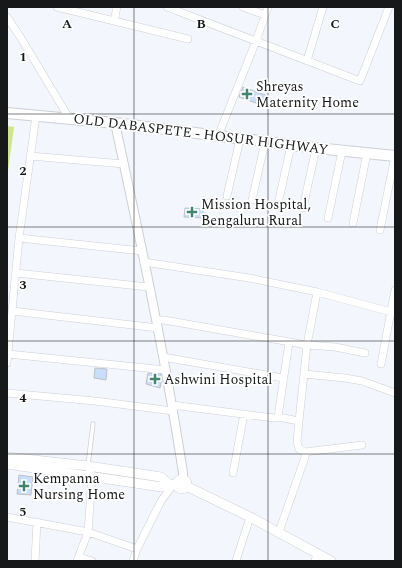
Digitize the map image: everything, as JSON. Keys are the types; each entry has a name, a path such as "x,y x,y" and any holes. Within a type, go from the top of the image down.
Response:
{"main road":[{"name":"OLD DABASPETE - HOSUR HIGHWAY","path":"7,113 115,123 265,142 395,156"},
{"path":"7,457 88,466 161,477 250,517 279,532 316,557 331,561"},
{"path":"7,464 162,487 178,484"}],"street":[{"path":"57,7 188,39"},
{"path":"114,21 117,7"},
{"path":"167,7 360,81 389,7"},
{"path":"243,7 265,15"},
{"path":"218,136 268,7"},
{"path":"307,61 323,7"},
{"path":"7,18 21,38 69,118"},
{"path":"7,363 19,238 36,116"},
{"path":"115,123 166,370 183,473 178,484 161,500 137,549 133,561"},
{"path":"227,196 240,138"},
{"path":"252,200 265,142"},
{"path":"278,204 291,145"},
{"path":"304,208 316,148"},
{"path":"328,218 342,151"},
{"path":"354,223 367,153"},
{"path":"30,156 124,164"},
{"path":"380,230 395,156"},
{"path":"19,238 142,251"},
{"path":"144,262 249,278 317,292 393,312"},
{"path":"16,272 149,287"},
{"path":"381,364 393,312 395,290"},
{"path":"317,292 307,345 299,421 299,449 305,452 362,445"},
{"path":"12,311 157,324 164,320 307,345 335,347 364,353"},
{"path":"278,416 289,342"},
{"path":"8,354 166,370"},
{"path":"163,357 283,378"},
{"path":"304,374 362,381 395,393"},
{"path":"7,393 274,418 278,416 299,421"},
{"path":"233,473 244,414"},
{"path":"279,532 305,457 305,452"},
{"path":"88,466 92,477 88,532 78,559 92,561"},
{"path":"7,517 88,532 137,549"},
{"path":"236,561 250,517"},
{"path":"35,561 37,522"}],"lane":[{"path":"88,466 93,424"}],"green space":[{"path":"7,126 14,127 7,178"}],"building":[{"path":"243,87 268,96 264,106 239,97"},
{"path":"185,208 203,209 203,218 184,217"},
{"path":"95,368 107,369 106,380 94,378"},
{"path":"148,373 161,374 162,379 160,388 146,384"},
{"path":"19,475 33,477 31,495 17,494"}],"place":[{"name":"Shreyas Maternity Home","path":"247,94"},
{"name":"Mission Hospital, Bengaluru Rural","path":"192,212"},
{"name":"Ashwini Hospital","path":"155,379"},
{"name":"Kempanna Nursing Home","path":"24,486"}]}
